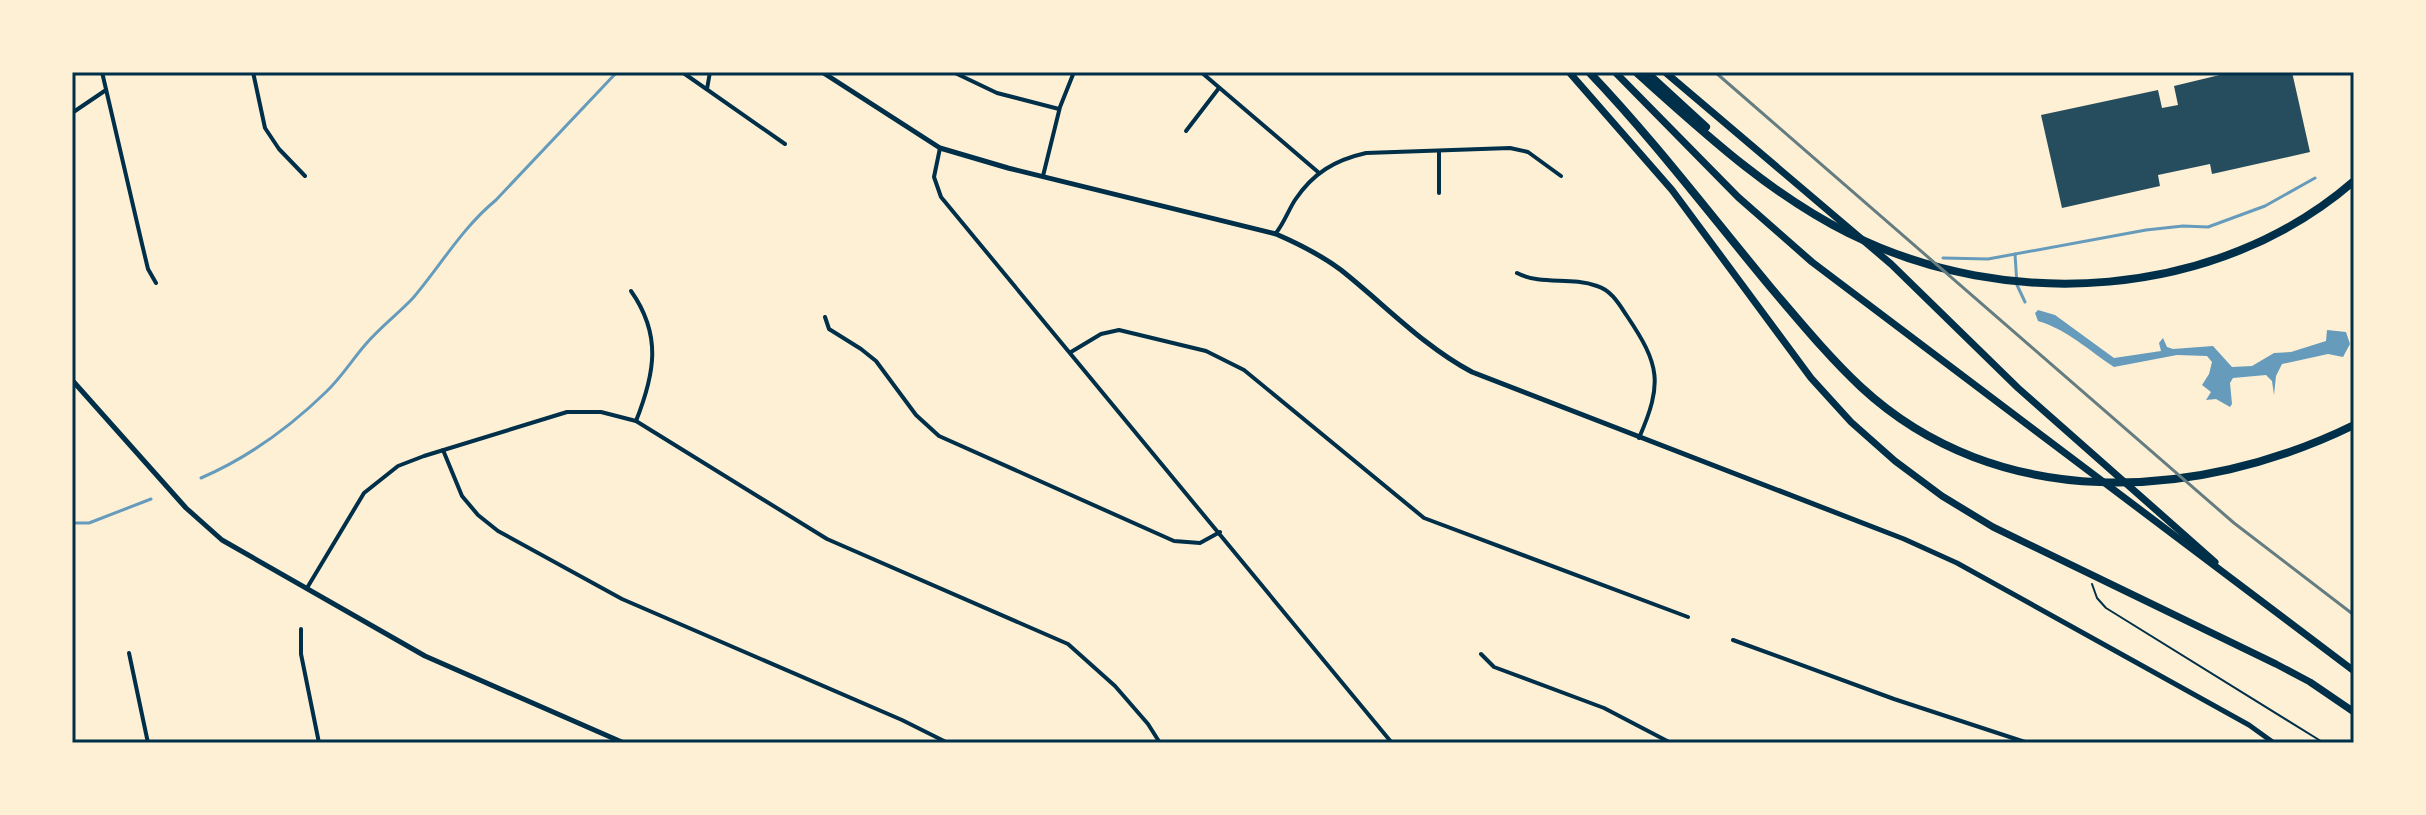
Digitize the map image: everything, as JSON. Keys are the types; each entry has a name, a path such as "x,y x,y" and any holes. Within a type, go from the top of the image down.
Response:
{"highway":[{"path":"1589,72 1819,345 1862,388 1901,419 1934,439 1969,455 2053,479 2099,483 2144,482 2188,477 2276,457 2354,425"},
{"path":"1636,72 1756,175 1846,232 1919,263 1984,277 2072,283 2150,276 2225,257 2287,228 2354,181"},
{"path":"1646,72 1756,175"}],"main road":[{"path":"1569,72 1648,160 1703,229 1800,364 1865,435 1910,474 1958,507 2086,573 2276,664 2310,682 2354,712"},
{"path":"1615,72 1731,190 1797,250 2354,671"},
{"path":"1665,72 1891,264 2031,400 2246,591"}],"street":[{"path":"102,72 148,269 156,283"},
{"path":"253,72 265,128 279,149 305,176"},
{"path":"682,72 785,144"},
{"path":"707,89 710,72"},
{"path":"822,72 940,148 1276,234 1340,269 1453,362 1501,385 1904,539 1957,563 2249,725 2274,743"},
{"path":"953,72 986,90 1059,109"},
{"path":"1043,176 1059,109 1074,72"},
{"path":"1201,72 1319,172"},
{"path":"1186,131 1219,88"},
{"path":"72,113 106,90"},
{"path":"940,148 934,177 941,197 1392,743"},
{"path":"1276,234 1294,202 1319,172 1344,158 1366,153 1510,148 1528,152 1561,176"},
{"path":"1439,151 1439,193"},
{"path":"1517,273 1532,280 1595,285 1610,293 1620,306 1647,347 1654,367 1654,394 1639,438"},
{"path":"631,291 649,323 653,359 652,374 636,421"},
{"path":"825,317 829,329 876,361 925,424 951,443 1174,541 1200,543 1220,532"},
{"path":"1071,352 1101,334 1119,330 1219,355 1244,370 1424,518 1688,617"},
{"path":"72,380 204,526 222,540 425,656 624,743"},
{"path":"307,588 358,501 372,485 398,466 567,412 601,412 636,421 827,539 1068,644 1115,686 1160,743"},
{"path":"443,450 462,496 478,515 498,531 622,599 902,720 948,743"},
{"path":"301,629 301,654 319,743"},
{"path":"1733,640 1894,699 2028,743"},
{"path":"129,653 148,743"},
{"path":"1481,654 1494,667 1604,708 1671,743"}],"path":[{"path":"2086,573 2097,598 2106,608 2324,743"}],"water":[{"path":"2038,310 2055,315 2114,358 2161,351 2159,343 2163,338 2167,347 2173,349 2213,346 2232,367 2252,366 2274,353 2291,352 2326,341 2327,330 2346,332 2350,344 2343,357 2328,354 2282,364 2276,376 2274,395 2272,381 2266,375 2233,378 2230,383 2230,407 2216,399 2206,400 2211,392 2202,385 2212,362 2207,356 2177,355 2114,367 2068,335 2038,321 2035,313"}],"building":[{"path":"2232,72 2292,72 2310,152 2212,174 2210,164 2158,175 2160,186 2062,208 2041,115 2158,90 2162,108 2178,105 2174,86"}],"waterway":[{"path":"201,478 267,441 326,392 370,339 413,298 473,222 617,72"},
{"path":"1943,258 1988,259 2146,230 2208,227 2265,206 2315,178"},
{"path":"2015,254 2017,285 2025,302"},
{"path":"72,523 89,523 151,499"}],"railway":[{"path":"1715,72 2234,523 2354,615"}]}
